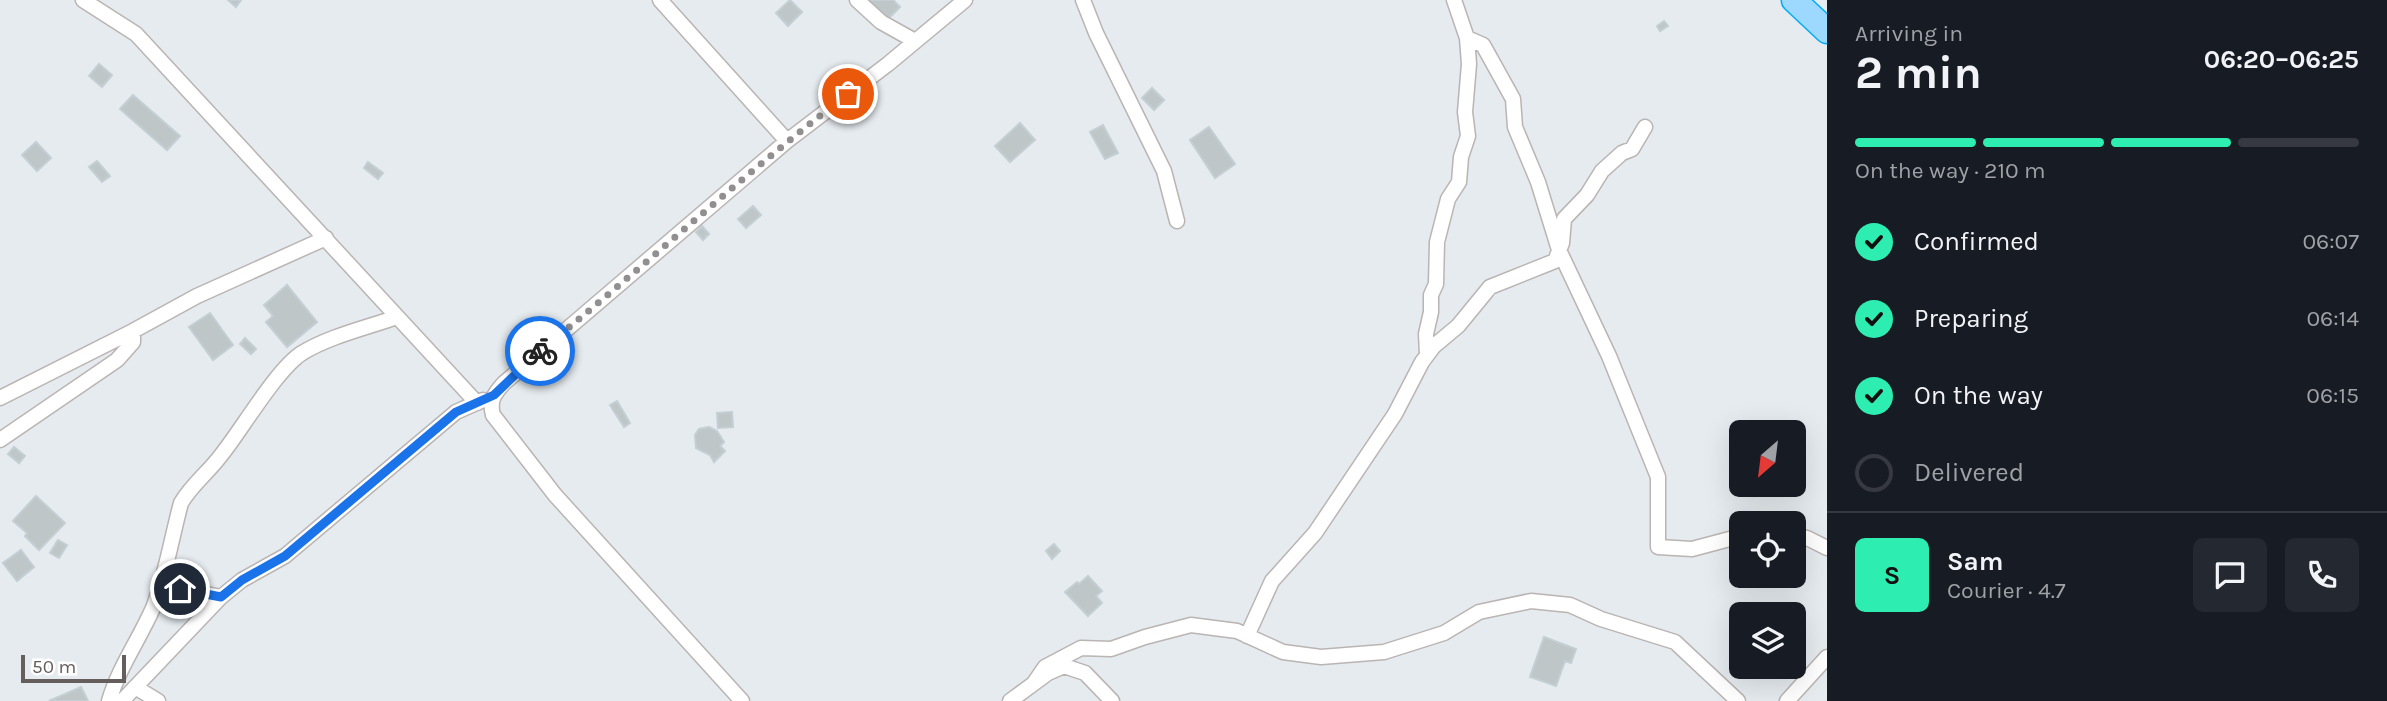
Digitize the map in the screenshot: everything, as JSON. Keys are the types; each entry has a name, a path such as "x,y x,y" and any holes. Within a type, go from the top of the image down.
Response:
{"highway":[{"path":"1794,0 1827,31"}],"street":[{"path":"83,0 136,34 477,403"},
{"path":"660,0 787,141"},
{"path":"857,0 881,22 915,41"},
{"path":"122,701 221,597 242,580 285,556 456,412 494,395 535,355 602,301 787,141 965,0"},
{"path":"1083,0 1096,33 1164,171 1177,221"},
{"path":"1427,355 1426,334 1431,312 1431,295 1436,284 1437,242 1448,199 1459,181 1461,158 1468,136 1465,112 1469,64 1466,38 1454,0"},
{"path":"1466,38 1483,45 1513,99 1515,127 1538,183 1559,250 1609,356 1658,477 1658,547 1692,549 1729,539"},
{"path":"1247,636 1272,581 1315,533 1395,414 1434,346 1458,326 1490,287 1555,261 1564,219 1587,195 1602,172 1622,153 1632,149 1645,127"},
{"path":"0,398 197,296 327,238"},
{"path":"109,701 123,663 147,622 181,503 188,491 222,455 290,363 314,347 397,317"},
{"path":"0,440 117,360 134,342 133,331"},
{"path":"494,395 490,405 493,415 547,485 741,701"},
{"path":"1806,538 1827,548"},
{"path":"159,584 221,597"},
{"path":"1034,683 1045,667 1082,648 1111,649 1191,625 1237,632 1283,652 1321,657 1384,652 1444,633 1479,612 1531,601 1570,605 1601,619 1675,642 1738,701"},
{"path":"1795,698 1827,657"},
{"path":"1010,701 1048,673 1064,666 1085,673 1112,701"},
{"path":"135,687 158,701"}],"building":[{"path":"228,0 241,0 236,7"},
{"path":"790,0 802,12 788,26 776,13"},
{"path":"866,0 893,0 900,7 887,20"},
{"path":"1664,21 1668,26 1660,31 1657,26"},
{"path":"99,64 112,75 102,87 89,76"},
{"path":"1152,88 1164,100 1154,110 1142,98"},
{"path":"133,95 180,136 167,150 120,109"},
{"path":"1020,123 1035,140 1010,162 995,146"},
{"path":"1103,125 1118,153 1105,159 1090,132"},
{"path":"1209,127 1235,164 1215,178 1190,140"},
{"path":"36,142 51,158 37,171 22,155"},
{"path":"97,161 110,176 102,182 89,167"},
{"path":"368,162 383,173 378,179 364,168"},
{"path":"753,206 761,215 746,228 738,219"},
{"path":"702,226 709,234 703,240 696,232"},
{"path":"287,285 317,322 287,347 266,322 273,316 264,305"},
{"path":"210,313 233,345 213,360 189,327"},
{"path":"245,338 256,349 251,354 240,344"},
{"path":"617,401 630,423 624,427 610,405"},
{"path":"732,412 733,427 718,428 717,413"},
{"path":"709,427 717,431 724,442 720,446 725,451 714,462 710,455 696,448 695,435 699,429"},
{"path":"14,447 25,456 19,463 8,454"},
{"path":"36,496 65,523 39,550 25,536 27,533 13,521"},
{"path":"58,540 67,545 59,558 50,553"},
{"path":"1054,544 1060,551 1052,559 1046,551"},
{"path":"21,550 34,567 17,581 3,563"},
{"path":"1088,576 1102,591 1096,596 1102,603 1088,616 1065,592"},
{"path":"1544,637 1576,649 1571,663 1565,661 1556,686 1530,677"},
{"path":"81,687 88,701 49,701"}],"way so far":[{"path":"540,351 593,309 787,141 848,94"}],"route":[{"path":"180,589 221,597 242,580 285,556 456,412 494,395 540,351"}]}
